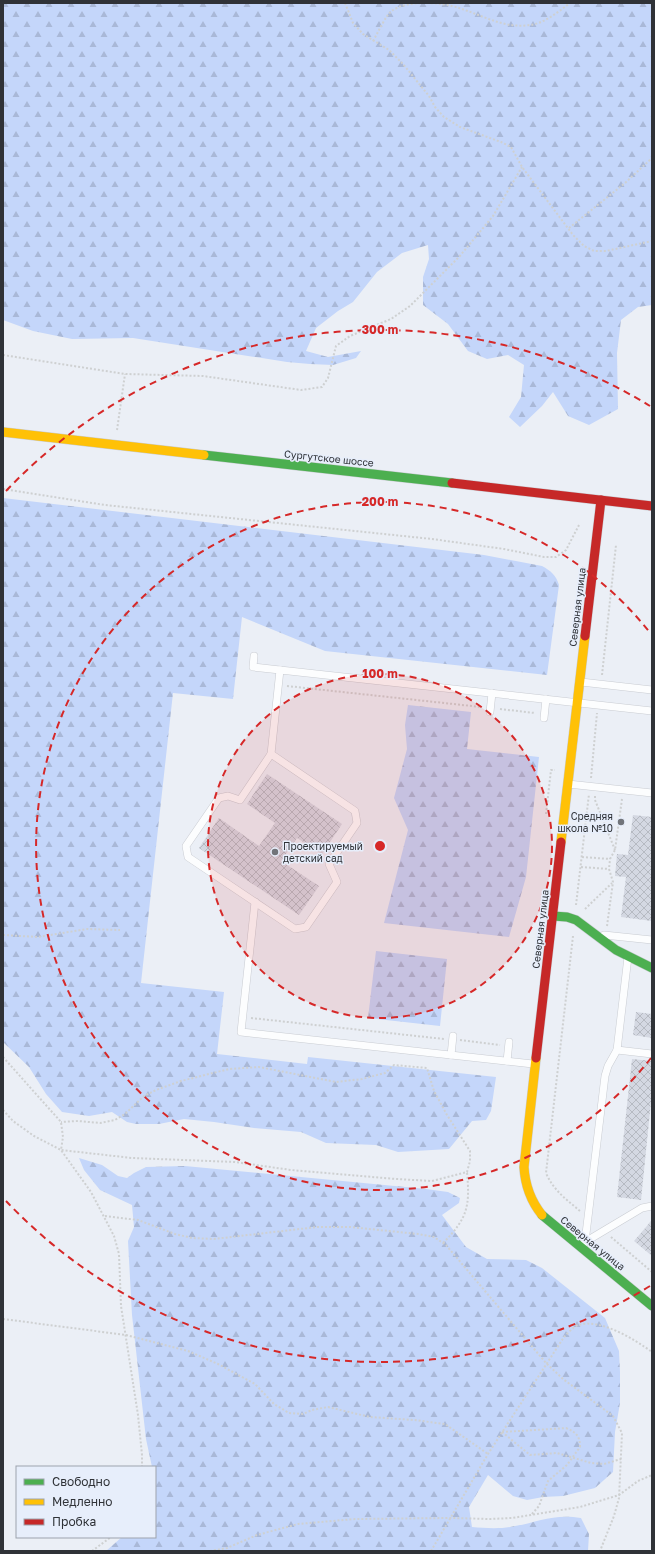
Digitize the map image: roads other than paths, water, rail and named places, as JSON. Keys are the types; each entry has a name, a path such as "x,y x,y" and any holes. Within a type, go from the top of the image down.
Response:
{"street":[{"name":"Сургутское шоссе","path":"3,432 652,506"},
{"name":"Северная улица","path":"601,500 524,1158 526,1187 531,1200 541,1214 583,1244 652,1306"},
{"path":"553,916 567,917 575,920 616,950 652,968"}],"lane":[{"path":"254,656 253,667 652,711"},
{"path":"271,754 355,811 357,823 329,864 336,882 306,927 295,929 188,857 186,846 219,798 228,796 240,800 271,754 280,670"},
{"path":"580,682 652,690"},
{"path":"490,710 492,693"},
{"path":"544,716 546,699"},
{"path":"568,784 652,793"},
{"path":"255,902 241,1032 536,1064"},
{"path":"594,934 652,940"},
{"path":"583,1244 605,1076 616,1050 628,957"},
{"path":"451,1055 453,1038"},
{"path":"507,1061 509,1044"},
{"path":"616,1050 652,1054"},
{"path":"583,1244 642,1208 652,1206"}],"place":[{"name":"Средняя школа №10","path":"621,822"},
{"name":"Проектируемый детский сад","path":"275,852"}]}
